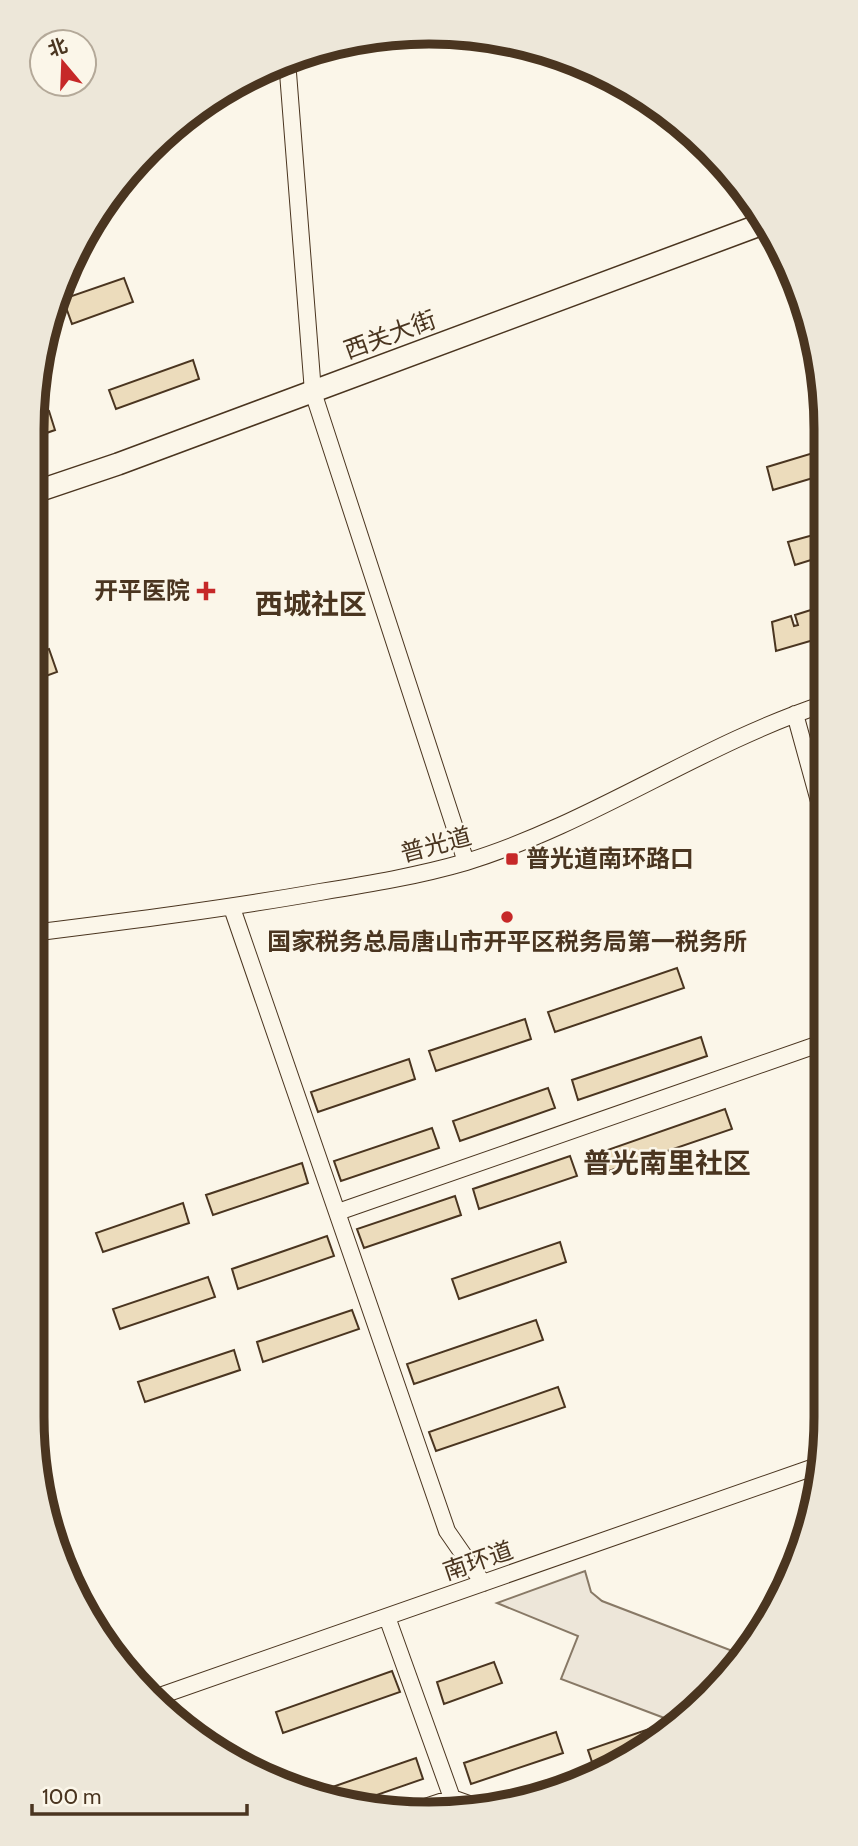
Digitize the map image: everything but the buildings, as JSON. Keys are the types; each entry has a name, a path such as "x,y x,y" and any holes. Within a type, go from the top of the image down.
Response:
{"main road":[{"name":"西关大街","path":"44,489 313,392 756,226"}],"street":[{"path":"288,71 313,392 466,862"},
{"name":"普光道","path":"44,932 232,908 396,879 466,862 539,836 795,714 814,707"},
{"path":"795,714 814,783"},
{"path":"232,908 447,1531 483,1583"},
{"path":"338,1212 814,1046"},
{"name":"南环道","path":"163,1695 811,1468"},
{"path":"387,1617 452,1798"},
{"path":"442,1802 452,1798 459,1801"}],"shaded area":[{"path":"585,1571 591,1592 602,1601 735,1652 668,1719 561,1679 578,1636 497,1603"}],"place":[{"name":"开平医院","path":"206,591"},
{"name":"普光道南环路口","path":"512,859"},
{"name":"国家税务总局唐山市开平区税务局第一税务所","path":"507,917"}],"district":[{"name":"西城社区","path":"311,604"},
{"name":"普光南里社区","path":"667,1163"}]}
